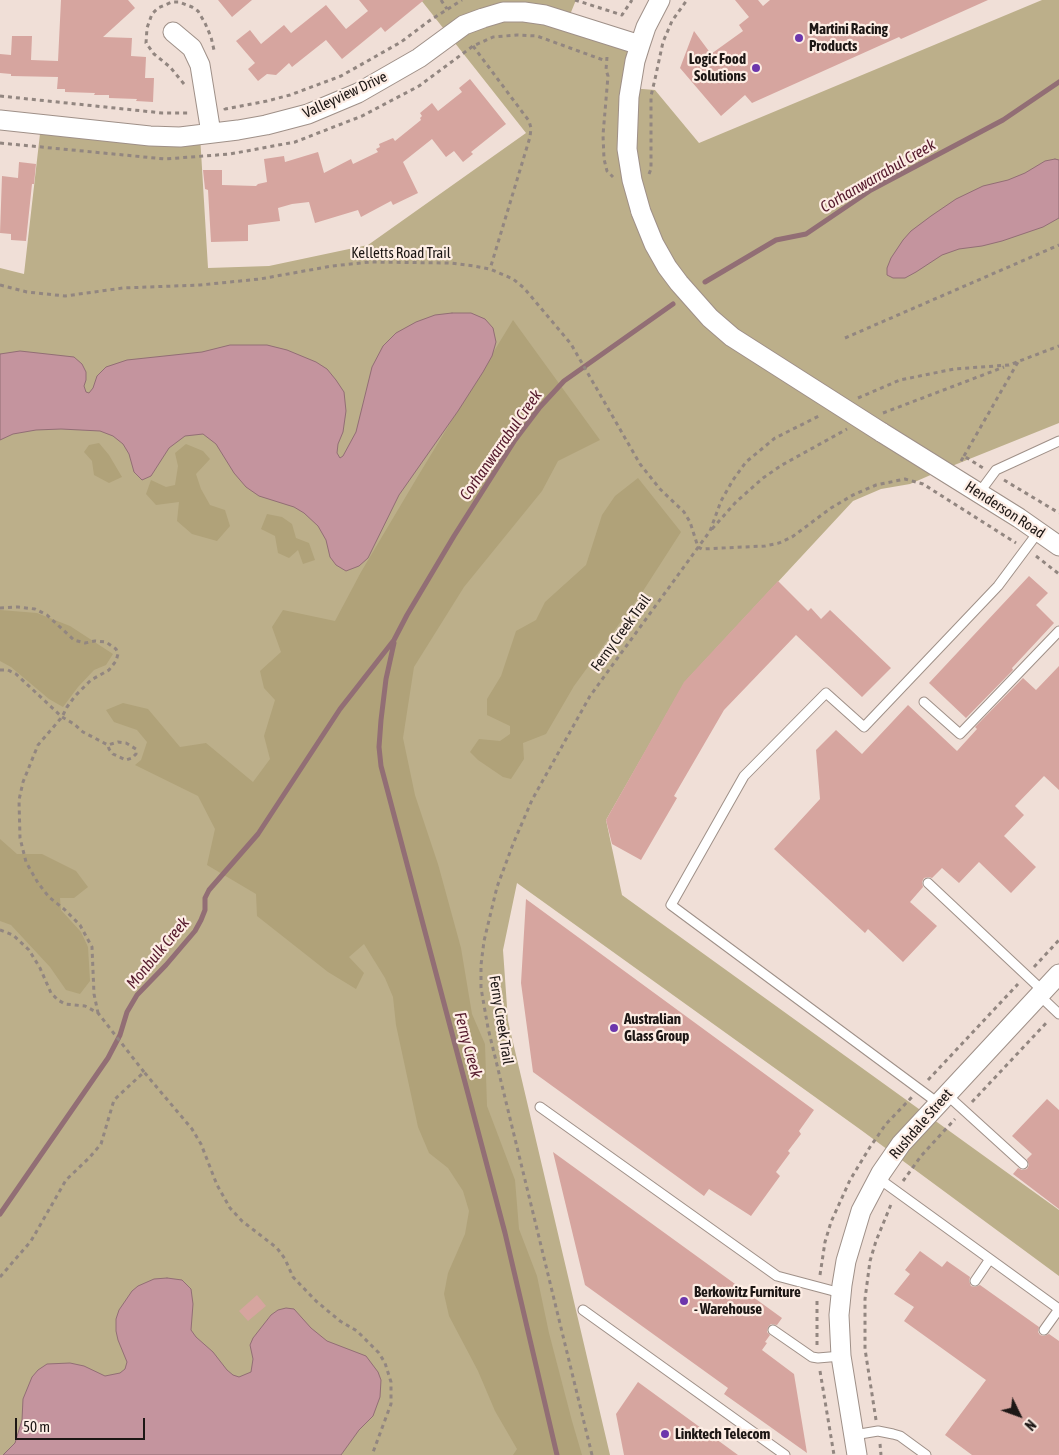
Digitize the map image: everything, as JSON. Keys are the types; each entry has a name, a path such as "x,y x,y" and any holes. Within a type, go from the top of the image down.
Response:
{"street":[{"path":"640,45 660,0"},
{"name":"Valleyview Drive","path":"0,120 150,136 180,137 266,125 308,114 358,92 404,67 464,25 503,12 545,15 640,45"},
{"path":"173,32 192,48 200,65 211,133"},
{"name":"Henderson Road","path":"640,45 635,61 629,97 627,149 632,180 641,212 654,244 679,283 710,318 732,337 955,470 979,493 1039,530 1059,546"},
{"name":"Rushdale Street","path":"857,1455 841,1356 839,1315 841,1293 853,1234 861,1211 878,1178 901,1144 1050,987"}],"lane":[{"path":"979,493 996,470 1059,441"},
{"path":"1023,1164 942,1099 670,905 744,776 826,693 864,727 998,586 1039,530"},
{"path":"924,702 960,734 1059,630"},
{"path":"928,883 1050,987 1059,1014"},
{"path":"540,1107 777,1276 841,1293"},
{"path":"878,1178 1059,1309 1044,1330"},
{"path":"975,1281 990,1260"},
{"path":"583,1310 785,1455"},
{"path":"773,1330 812,1357 841,1356"},
{"path":"854,1435 878,1431 893,1434 900,1436 926,1455"}],"path":[{"path":"441,0 447,9"},
{"path":"225,109 267,102 341,76 394,46 462,0"},
{"path":"575,0 622,15 632,0"},
{"path":"646,182 651,169 651,96 663,42 672,21 687,0"},
{"path":"490,269 530,137 531,128 529,121 473,46 493,37 537,36 606,61"},
{"path":"0,96 162,113 190,113"},
{"path":"845,338 1059,245"},
{"name":"Kelletts Road Trail","path":"0,285 27,292 65,296 122,288 200,285 260,279 332,266 370,262 450,263 490,269 513,280 524,288 571,344 640,464 660,489 684,512 690,522 698,547"},
{"path":"955,470 1018,362"},
{"path":"878,415 1009,365"},
{"path":"710,531 736,502 763,478 782,465 849,428"},
{"path":"964,456 1059,513"},
{"path":"698,547 706,550 765,546 779,543 792,537 853,494 905,479 914,480 939,494 1026,548 1059,574"},
{"name":"Ferny Creek Trail","path":"592,1455 488,1028 482,988 481,965 484,941 497,887 532,800 590,696 698,547"},
{"path":"0,608 18,607 35,609 47,615 74,640 85,644 95,641 106,642 116,649 118,654 115,664 92,680 67,707 62,717 38,745 22,782 19,800 20,838 26,862 38,883 49,897 80,925 92,947 94,994 98,1013 130,1055 192,1129 201,1144 217,1186 230,1208 242,1221 277,1248 285,1259 293,1277 316,1301 340,1321 357,1331 379,1353 385,1363 391,1382 391,1404 372,1455"},
{"path":"0,670 8,670 16,674 62,717 83,732 108,745 113,754 126,760 136,754 136,749 126,743 118,742 108,745"},
{"path":"0,930 13,935 29,950 40,968 51,993 58,1000 65,1004 85,1006 98,1013"},
{"path":"0,1277 31,1241 66,1180 101,1144 114,1100 144,1072"}],"shaded area":[{"path":"421,0 576,0 567,22 640,45 630,88 655,90 699,143 1042,0 1059,0 1059,423 910,484 881,489 853,501 685,682 606,820 622,895 1059,1210 1059,1276 861,1130 517,883 503,950 508,1021 610,1455 0,1455 0,268 24,274 41,125 200,135 208,268 269,266 368,245 526,133"},
{"path":"1059,160 1059,218 1043,227 1002,241 959,249 942,255 905,278 893,278 887,275 887,268 891,258 903,240 911,231 931,216 956,199 983,186 1008,180 1025,173 1045,161"},
{"path":"471,313 485,319 493,328 496,342 492,356 458,411 399,495 368,558 359,566 346,571 336,565 330,557 326,540 318,526 304,513 294,507 259,496 246,487 234,473 216,444 203,434 185,436 169,448 151,476 142,480 134,472 129,454 123,444 113,436 100,431 36,430 13,434 0,440 0,354 20,351 74,357 82,364 86,372 84,386 86,392 89,393 97,376 106,367 127,360 202,352 230,345 267,345 287,350 316,362 327,369 344,392 346,411 337,453 340,458 343,456 356,432 372,367 383,346 396,333 416,322 435,315"},
{"path":"513,320 600,440 558,461 542,491 464,587 414,667 403,738 415,795 438,864 461,948 472,1014 485,1044 487,1106 515,1180 519,1229 537,1276 549,1333 582,1455 513,1455 517,1449 495,1411 478,1371 449,1316 444,1294 448,1273 465,1234 469,1211 463,1191 448,1168 429,1153 418,1127 396,1025 393,997 385,978 364,944 349,957 364,973 356,989 328,972 257,916 256,894 207,865 215,829 198,796 135,765 141,760 147,742 137,730 114,722 106,710 123,703 148,709 180,747 206,743 253,782 270,759 264,736 275,700 264,688 260,671 281,652 272,627 283,610 335,621 361,572"},
{"path":"99,443 109,455 122,477 109,483 94,475 92,461 84,452 89,445"},
{"path":"186,444 203,451 210,459 196,474 201,489 210,505 225,510 230,526 217,541 192,534 177,521 179,502 156,505 146,494 151,480 166,487 175,485 178,466 175,453"},
{"path":"638,478 681,532 643,591 574,686 546,734 523,743 524,759 511,779 503,777 478,760 470,752 479,739 500,741 510,734 510,726 487,715 487,699 501,676 516,631 536,620 545,602 586,565 602,515 615,496"},
{"path":"267,514 282,517 292,524 296,538 309,543 315,560 303,564 298,550 289,558 278,553 275,536 261,529"},
{"path":"0,610 37,613 70,626 113,654 106,665 94,670 63,707 49,699 11,667 0,661"},
{"path":"0,839 17,854 42,854 76,871 88,887 74,898 60,898 61,910 81,932 88,947 90,981 80,994 66,990 50,967 11,925 0,921"},
{"path":"154,1279 182,1280 191,1289 193,1304 191,1330 233,1375 239,1377 251,1372 253,1359 250,1345 253,1338 271,1315 278,1310 286,1308 294,1309 311,1328 327,1341 366,1356 378,1372 381,1380 380,1397 373,1416 359,1430 341,1455 3,1455 15,1443 22,1420 23,1399 32,1377 38,1370 47,1364 70,1363 84,1366 105,1376 120,1373 125,1369 127,1362 116,1331 116,1319 119,1310 132,1291 138,1286"}],"building":[{"path":"61,0 128,0 135,8 103,37 132,38 131,56 146,57 145,78 154,78 153,102 136,101 137,99 109,98 109,95 94,95 95,93 65,92 65,89 57,89 58,77 11,76 11,74 0,73 0,54 11,55 12,36 32,36 31,60 58,61"},
{"path":"218,0 252,0 232,17"},
{"path":"359,0 424,0 385,32 381,27 342,59 326,40 292,67 289,63 276,75 267,74 258,81 248,69 255,63 236,41 250,30 261,44 284,25 291,33 326,5 346,29 368,11"},
{"path":"735,0 758,0 763,6 770,0 988,0 901,39 899,37 752,103 745,95 721,116 680,68 694,31 711,54 743,31 739,25 749,17"},
{"path":"470,79 506,124 471,152 473,154 463,162 454,151 446,157 432,139 403,162 418,193 393,205 391,201 361,217 358,210 315,223 309,202 292,204 278,208 280,221 248,225 248,241 211,242 208,190 205,189 203,170 222,170 222,185 256,186 267,182 264,159 284,156 285,162 318,152 324,173 351,159 353,164 378,152 376,149 380,147 379,144 393,138 395,141 421,120 422,116 420,113 432,103 438,111 462,92 459,88"},
{"path":"19,162 36,164 26,241 11,240 11,234 0,233 2,176 18,178"},
{"path":"1029,576 1048,593 1036,605 1054,623 1012,668 1013,670 966,718 929,683"},
{"path":"778,581 808,611 811,608 821,619 830,610 891,668 862,697 796,635 724,710 674,796 677,798 641,860 612,844 606,820 684,682"},
{"path":"1059,666 1059,790 1044,776 1015,806 1024,815 1004,836 1036,867 1011,893 979,862 959,883 942,868 932,878 924,878 922,882 923,887 910,902 937,926 903,962 868,929 865,933 774,849 820,799 816,750 836,730 862,754 908,705 957,751 977,729 975,727 1023,678 1036,690"},
{"name":"Australian Glass Group","path":"526,899 814,1110 799,1131 801,1134 788,1151 790,1153 776,1172 780,1176 751,1216 709,1189 704,1196 533,1072 521,983"},
{"path":"1047,1099 1059,1110 1059,1209 1013,1174 1018,1168 1022,1170 1027,1169 1029,1165 1027,1159 1032,1154 1012,1136"},
{"name":"Berkowitz Furniture - Warehouse","path":"553,1152 782,1318 777,1325 771,1324 768,1327 767,1332 770,1335 762,1350 794,1374 807,1453 724,1394 728,1388 585,1285"},
{"path":"920,1251 942,1267 947,1261 970,1277 971,1286 980,1285 1039,1327 1038,1332 1040,1335 1049,1334 1059,1341 1059,1455 972,1455 945,1435 986,1380 904,1321 914,1307 894,1294 910,1274 905,1270"},
{"path":"257,1295 266,1306 248,1321 239,1311"},
{"name":"Linktech Telecom","path":"638,1382 738,1455 624,1455 616,1414"}],"waterway":[{"name":"Corhanwarrabul Creek","path":"705,282 776,240 806,234 871,190 1003,120 1059,82"},
{"name":"Monbulk Creek","path":"0,1214 108,1058 120,1035 127,1012 137,995 195,931 205,910 205,898 209,890 258,834 340,709 394,640 454,536 515,440 540,407 564,381 673,304"},
{"name":"Ferny Creek","path":"394,643 386,679 381,720 379,747 381,766 505,1233 557,1455"}],"place":[{"name":"Martini Racing Products","path":"799,38"},
{"name":"Logic Food Solutions","path":"756,68"},
{"name":"Australian Glass Group","path":"614,1028"},
{"name":"Berkowitz Furniture - Warehouse","path":"684,1301"},
{"name":"Linktech Telecom","path":"665,1434"}]}
